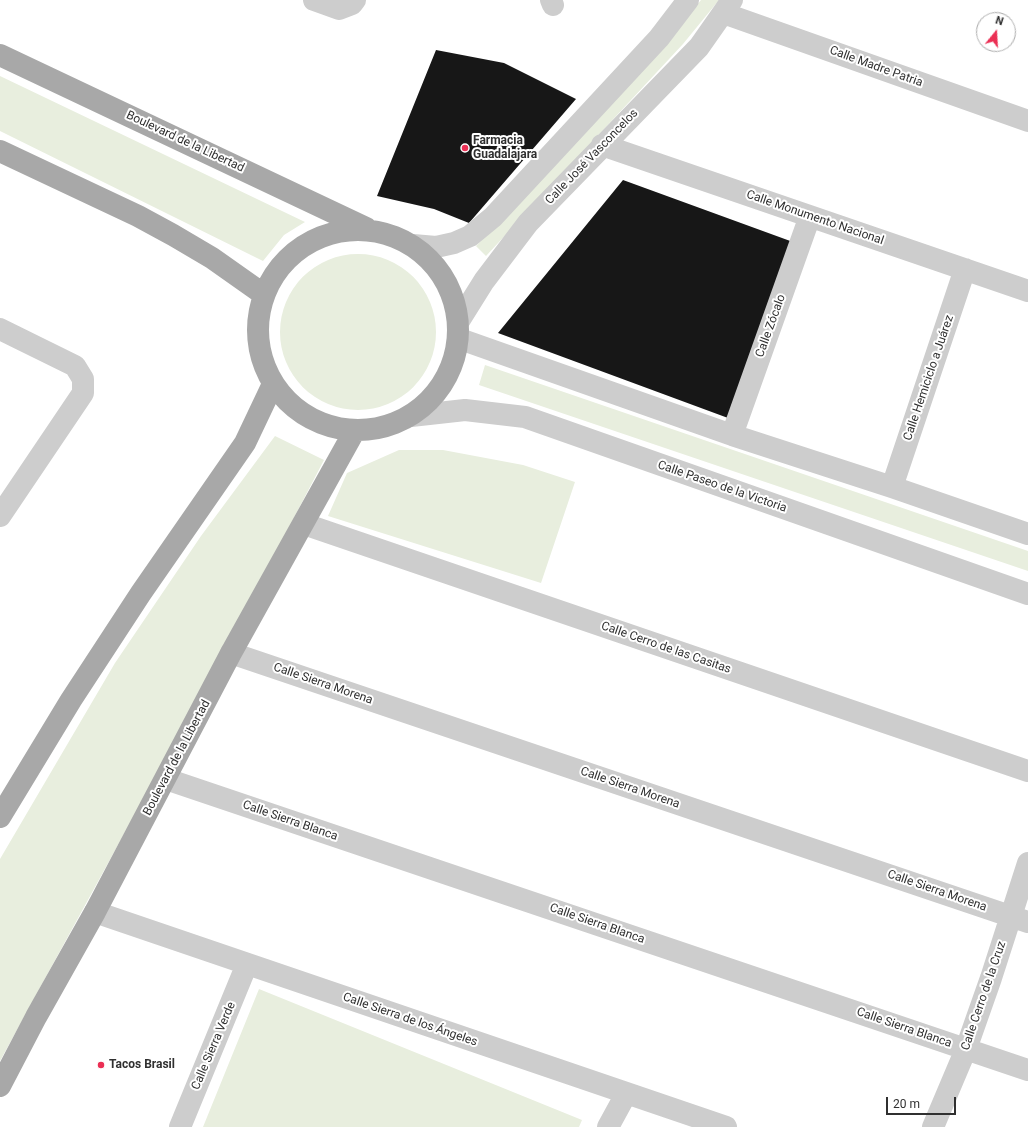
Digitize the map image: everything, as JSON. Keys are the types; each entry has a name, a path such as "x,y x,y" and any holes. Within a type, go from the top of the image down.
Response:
{"main road":[{"name":"Boulevard de la Libertad","path":"0,55 369,229"},
{"path":"0,151 138,216 173,235 212,258 263,294"},
{"path":"369,229 392,235 413,245 431,259 445,278 454,298 459,330 454,363 444,383 429,402 411,416 384,427 355,430 323,424 295,408 273,384 263,363 258,340 258,317 263,294 280,266 305,244 336,231 369,229"},
{"path":"2,808 141,593 245,443 273,384"},
{"name":"Boulevard de la Libertad","path":"0,1086 36,1016 95,912 232,653 355,430"}],"street":[{"path":"320,3 338,9 352,4 355,0"},
{"path":"413,245 436,247 454,243 470,236 493,217 658,38 688,0"},
{"name":"Calle Madre Patria","path":"728,7 1028,122"},
{"name":"Calle José Vasconcelos","path":"459,330 484,281 528,223 602,145 699,47 728,7"},
{"name":"Calle Monumento Nacional","path":"602,145 1028,291"},
{"name":"Calle Zócalo","path":"732,435 810,216"},
{"name":"Calle Hemiciclo a Juárez","path":"892,487 966,269"},
{"path":"0,329 75,366 83,379 83,393 2,508"},
{"path":"459,330 732,435 892,487 1028,534"},
{"name":"Calle Paseo de la Victoria","path":"411,416 465,410 524,417 1028,594"},
{"name":"Calle Cerro de las Casitas","path":"304,524 1028,771"},
{"name":"Calle Sierra Morena","path":"232,653 1019,919"},
{"name":"Calle Sierra Blanca","path":"166,779 1028,1070"},
{"name":"Calle Cerro de la Cruz","path":"933,1127 1019,919 1028,863"},
{"name":"Calle Sierra de los Ángeles","path":"95,912 726,1127"},
{"name":"Calle Sierra Verde","path":"180,1127 248,964"},
{"path":"608,1127 626,1094"}],"green space":[{"path":"701,0 719,0 683,44 486,256 476,246 567,151 669,39"},
{"path":"0,76 305,222 284,235 263,261 0,131"},
{"path":"358,254 388,260 401,267 413,277 423,289 430,302 436,332 430,362 423,375 413,387 401,397 388,404 358,410 328,404 315,397 303,387 293,375 286,362 280,332 286,302 293,289 303,277 315,267 328,260"},
{"path":"485,365 1028,551 1028,571 479,385"},
{"path":"275,436 324,460 238,625 0,1061 0,859 115,663 201,536"},
{"path":"399,450 443,450 523,465 575,482 541,583 328,516 347,473"},
{"path":"259,989 582,1120 579,1127 203,1127"}],"building":[{"name":"Farmacia Guadalajara","path":"436,50 504,63 576,99 469,223 434,209 377,196"},
{"path":"623,180 793,242 728,418 498,333"}],"place":[{"name":"Farmacia Guadalajara","path":"465,148"},
{"name":"Tacos Brasil","path":"101,1065"}]}
